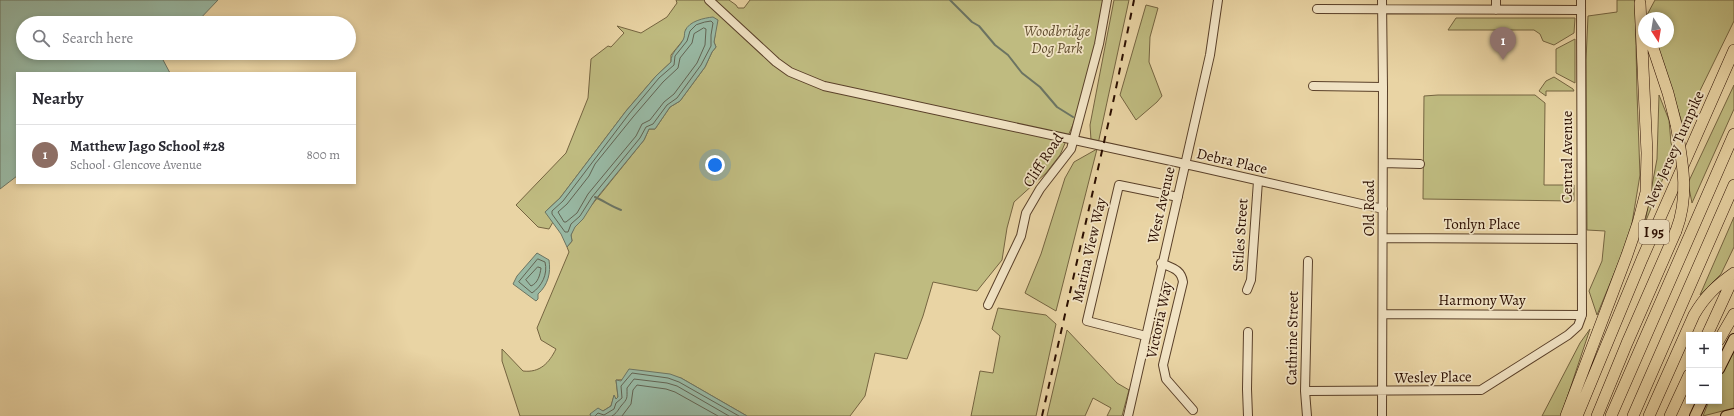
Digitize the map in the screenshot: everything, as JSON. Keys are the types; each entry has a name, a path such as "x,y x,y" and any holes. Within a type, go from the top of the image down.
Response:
{"highway":[{"path":"1640,12 1640,3 1642,12"},
{"path":"1566,416 1638,223 1646,192 1647,153 1642,48"},
{"path":"1597,416 1627,342 1681,218 1684,192 1682,156 1668,93 1654,48"},
{"name":"New Jersey Turnpike","path":"1577,416 1642,259 1734,50"},
{"name":"I 95","path":"1611,416 1734,134"},
{"path":"1633,416 1734,185"},
{"path":"1649,416 1689,325 1701,302 1710,291 1734,275"},
{"path":"1708,332 1734,275"},
{"path":"1722,335 1734,314"},
{"path":"1670,416 1686,381"},
{"path":"1676,416 1686,398"}],"main road":[{"path":"1720,368 1734,339"},
{"path":"1695,416 1701,404"},
{"path":"1726,416 1734,414"}],"street":[{"name":"Debra Place","path":"709,0 776,62 790,72 824,86 1383,209"},
{"name":"Cliff Road","path":"988,305 1021,236 1026,213 1040,189 1064,160 1074,141 1099,44 1106,0"},
{"name":"West Avenue","path":"1128,416 1161,263 1178,197 1184,164 1210,55 1218,0"},
{"name":"Old Road","path":"1382,0 1382,416"},
{"path":"1496,0 1496,10"},
{"name":"Central Avenue","path":"1581,0 1582,315"},
{"path":"1317,9 1581,10"},
{"path":"1313,86 1383,87"},
{"path":"1383,162 1420,164"},
{"name":"Stiles Street","path":"1247,290 1251,280 1258,181"},
{"name":"Marina View Way","path":"1146,336 1087,321 1119,185 1178,197"},
{"name":"Tonlyn Place","path":"1383,238 1581,239"},
{"name":"Cathrine Street","path":"1307,416 1305,391 1308,261"},
{"name":"Victoria Way","path":"1161,263 1178,270 1181,273 1183,282 1163,366 1164,374 1166,379 1192,410"},
{"name":"Harmony Way","path":"1383,314 1582,315"},
{"name":"Wesley Place","path":"1305,391 1481,390 1568,335 1578,326 1582,315"},
{"path":"1248,332 1248,416"}],"green space":[{"name":"Woodbridge Dog Park","path":"676,0 729,0 738,8 744,8 750,0 1104,0 1094,60 1077,115 1060,155 1046,173 1014,202 1007,228 1002,260 977,291 933,282 923,316 907,359 875,353 865,396 850,416 747,416 681,378 616,380 618,397 616,399 614,396 611,406 603,411 590,414 591,416 520,416 502,361 502,349 523,371 539,369 550,359 556,349 541,340 537,328 569,252 567,247 572,241 571,235 574,227 644,140 649,129 655,129 670,107 680,101 705,67 716,47 714,42 715,35 686,29 684,39 671,55 671,62 656,76 626,111 560,198 546,211 553,222 549,229 538,227 516,205 566,153 588,98 591,59 608,46 611,47 624,33 617,26 641,33 667,17 677,3"},
{"path":"1114,0 1129,0 1098,144 1091,140 1090,125"},
{"path":"1617,0 1635,0 1640,175 1630,235 1597,315 1589,291 1602,261 1605,231 1587,230 1586,60 1588,16 1617,12"},
{"path":"1655,0 1734,0 1734,21 1692,107 1685,132 1658,48 1674,48 1674,12 1649,12"},
{"path":"1146,5 1158,8 1150,37 1149,62 1162,96 1136,120 1120,95"},
{"path":"1456,18 1575,18 1574,33 1554,45 1543,41 1540,34 1534,30 1448,30"},
{"path":"1575,39 1575,83 1556,73 1556,49"},
{"path":"1554,77 1574,91 1546,91 1546,96 1539,91 1546,81"},
{"path":"1734,85 1734,109 1692,203 1688,183"},
{"path":"1535,95 1545,103 1544,185 1574,185 1574,201 1423,199 1424,96"},
{"path":"1659,95 1669,120 1671,143 1674,151 1645,223 1657,159"},
{"path":"1097,149 1056,311 1025,293 1041,254 1065,178 1074,162"},
{"path":"1734,217 1734,247 1721,274 1700,295"},
{"path":"998,308 1046,315 1056,324 1036,416 971,416 980,371 993,373 1000,336 992,329"},
{"path":"1590,329 1561,416 1542,416 1580,343"},
{"path":"1067,330 1117,383 1129,390 1122,416 1107,416 1111,408 1093,398 1085,416 1047,416"},
{"path":"1734,340 1734,408 1703,416 1708,404 1722,404 1722,370"}],"water":[{"path":"0,0 218,0 203,16 16,16 16,60 163,60 169,72 16,72 16,177 0,189"},
{"path":"713,17 718,20 714,42 716,47 705,67 680,101 670,107 655,129 649,129 644,140 595,200 583,219 575,227 571,235 572,241 567,247 561,234 545,212 560,198 626,111 656,76 671,62 673,53 684,39 687,28 693,22"},
{"path":"537,253 549,260 550,270 546,283 538,294 538,299 536,301 513,284 517,276"},
{"path":"629,369 670,374 681,378 747,416 591,416 590,414 598,408 603,411 611,406 614,395 616,399 618,397 616,380 621,381"}],"waterway":[{"path":"950,0 972,22 979,26 995,45 1008,55 1022,73 1040,87 1057,107 1073,117"},
{"path":"595,197 621,210"}],"railway":[{"path":"1042,416 1114,98 1134,0"}],"place":[{"name":"Matthew Jago School #28","path":"1503,60"}]}
